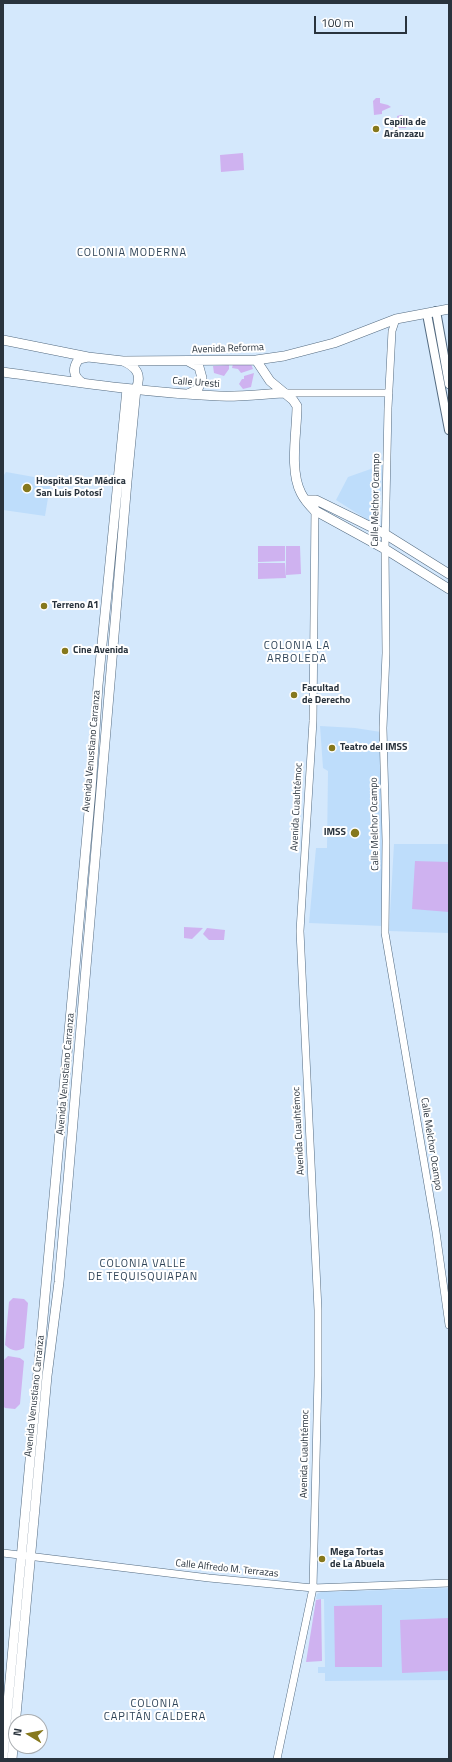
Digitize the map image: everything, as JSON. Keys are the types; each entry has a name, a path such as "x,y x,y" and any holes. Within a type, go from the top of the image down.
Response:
{"main road":[{"name":"Avenida Reforma","path":"3,340 88,357 123,361 254,360 284,356 334,343 396,319 449,309"},
{"path":"432,313 449,384"},
{"path":"432,313 449,430"},
{"path":"83,383 76,377 74,367 79,359 88,357"},
{"path":"254,360 267,378 293,400 297,406 297,482 301,492 314,510 385,549 449,589"},
{"path":"254,360 262,376 263,388 261,394"},
{"path":"123,361 132,365 138,374 139,379 131,389"},
{"path":"187,394 198,389 202,378 199,367 188,361"},
{"name":"Calle Uresti","path":"3,372 131,389 187,394 221,396 283,393"},
{"name":"Avenida Venustiano Carranza","path":"3,1757 59,1282 131,389"},
{"name":"Avenida Venustiano Carranza","path":"12,1759 59,1124 91,790 98,685 131,389"},
{"path":"306,500 316,500 385,534 449,574"},
{"path":"353,532 359,521"}],"street":[{"name":"Calle Melchor Ocampo","path":"396,319 392,331 385,534 386,654 383,728 386,840 385,933 436,1232 449,1325"},
{"name":"Calle Uresti","path":"283,393 389,393"},
{"name":"Avenida Cuauhtémoc","path":"277,1759 313,1588 318,1310 300,931 313,722 314,510 316,500"},
{"name":"Calle Alfredo M. Terrazas","path":"3,1553 209,1578 313,1588 449,1583"}],"shaded area":[{"path":"376,98 380,98 380,103 391,107 382,111 382,114 374,115 373,101"},
{"path":"401,115 406,117 406,128 392,128 392,124 398,121 397,116"},
{"path":"243,153 244,170 221,172 220,155"},
{"path":"233,364 251,364 253,369 241,373 238,369 232,368"},
{"path":"229,365 229,369 224,376 214,373 213,366"},
{"path":"254,373 251,387 243,389 239,384 242,379 244,379 244,376"},
{"path":"382,465 380,520 374,524 336,500 348,477"},
{"name":"Hospital Star Médica San Luis Potosí","path":"6,472 51,480 45,516 3,510 4,475"},
{"path":"258,546 285,546 285,561 258,562"},
{"path":"286,546 300,546 301,574 286,575"},
{"path":"258,563 285,563 286,578 258,579"},
{"name":"IMSS","path":"320,726 355,728 381,732 383,926 309,923 316,848 327,848 328,771 323,768"},
{"path":"394,844 449,844 449,933 389,931"},
{"path":"415,861 449,862 449,912 412,909"},
{"path":"184,927 203,928 192,939 184,938"},
{"path":"207,928 225,930 224,940 209,940 203,934"},
{"path":"13,1298 24,1299 28,1303 24,1348 19,1350 12,1350 5,1345 9,1302"},
{"path":"8,1356 20,1358 24,1361 20,1404 15,1409 5,1408 3,1406 4,1360"},
{"path":"449,1588 449,1680 325,1681 325,1673 318,1673 318,1667 325,1667 324,1599 316,1599 317,1594 321,1592"},
{"path":"321,1599 322,1661 306,1662 316,1600"},
{"path":"382,1605 382,1667 335,1667 334,1606"},
{"path":"449,1618 449,1671 402,1673 400,1620"}],"place":[{"name":"Capilla de Aránzazu","path":"376,129"},
{"name":"Hospital Star Médica San Luis Potosí","path":"27,488"},
{"name":"Terreno A1","path":"44,606"},
{"name":"Cine Avenida","path":"65,651"},
{"name":"Facultad de Derecho","path":"294,695"},
{"name":"Teatro del IMSS","path":"332,748"},
{"name":"IMSS","path":"355,833"},
{"name":"Mega Tortas de La Abuela","path":"322,1559"}],"district":[{"name":"COLONIA MODERNA","path":"132,253"},
{"name":"COLONIA LA ARBOLEDA","path":"297,652"},
{"name":"COLONIA VALLE DE TEQUISQUIAPAN","path":"143,1270"},
{"name":"COLONIA CAPITÁN CALDERA","path":"155,1710"}]}
